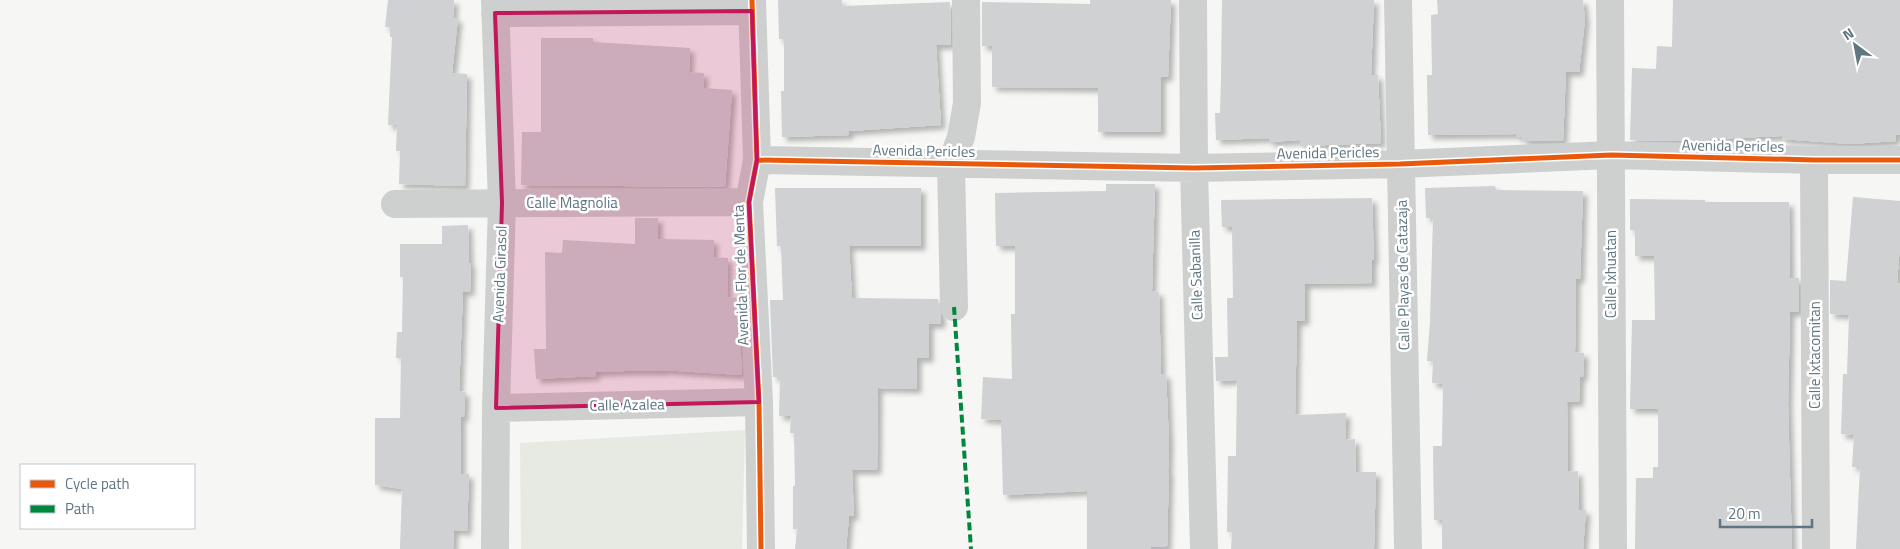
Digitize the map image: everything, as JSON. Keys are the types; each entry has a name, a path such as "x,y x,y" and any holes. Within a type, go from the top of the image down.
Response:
{"street":[{"path":"954,307 951,164 961,136 967,103 966,0"},
{"name":"Calle Sabanilla","path":"1194,0 1194,168 1204,549"},
{"name":"Calle Playas de Catazaja","path":"1398,0 1408,549"},
{"name":"Calle Ixhuatan","path":"1610,0 1613,549"},
{"path":"495,6 752,6"},
{"name":"Avenida Girasol","path":"495,6 502,203 496,408 496,549"},
{"name":"Avenida Flor de Menta","path":"752,6 757,160 749,202 759,402 761,549"},
{"name":"Avenida Pericles","path":"757,160 1194,168 1400,164 1611,155 1900,160"},
{"name":"Calle Ixtacomitan","path":"1814,160 1816,549"},
{"name":"Calle Magnolia","path":"395,204 749,202"},
{"name":"Calle Azalea","path":"496,408 759,402"}],"highlighted area":[{"path":"752,11 757,160 749,202 759,402 496,408 502,203 495,13"}],"shaded area":[{"path":"745,430 742,549 521,549 520,443"}],"building":[{"path":"388,0 454,0 453,18 458,18 452,73 467,74 465,186 399,184 400,151 396,151 397,125 388,125 392,37 390,37 390,27 385,27"},
{"path":"778,0 842,0 842,6 950,2 951,45 936,45 941,125 849,131 849,135 782,137 781,91 784,91 784,39 779,39"},
{"path":"1090,0 1171,0 1168,77 1161,77 1161,132 1098,132 1098,88 992,87 992,46 982,46 982,2 1090,4"},
{"path":"1222,0 1374,0 1371,75 1378,75 1381,143 1300,146 1300,140 1269,142 1269,138 1216,140 1215,113 1220,113"},
{"path":"1437,0 1583,0 1585,20 1579,72 1566,72 1563,141 1522,141 1523,136 1516,137 1516,134 1428,135 1427,75 1432,75 1431,15 1438,14"},
{"path":"1673,0 1900,0 1900,135 1895,135 1896,141 1850,144 1782,139 1782,136 1688,141 1630,140 1632,68 1656,69 1657,46 1672,47"},
{"path":"541,38 593,38 593,42 690,48 689,72 704,73 703,88 732,90 725,187 521,185 522,132 541,132"},
{"path":"1106,184 1155,184 1152,291 1159,292 1161,374 1166,374 1169,442 1167,547 1151,547 1151,549 1087,549 1087,491 1003,495 1001,420 981,419 983,377 1012,379 1011,314 1015,314 1015,246 996,246 995,193 1106,191"},
{"path":"1495,186 1496,190 1583,191 1580,279 1576,279 1575,352 1584,353 1583,377 1580,377 1579,402 1567,402 1568,472 1578,471 1579,510 1586,510 1583,549 1442,549 1442,520 1434,520 1433,446 1442,446 1443,384 1432,383 1433,361 1427,361 1433,218 1426,218 1425,188"},
{"path":"775,188 921,188 921,246 849,246 852,298 938,299 941,324 929,324 929,358 917,358 917,389 878,388 877,470 852,470 854,516 849,516 846,549 795,549 797,529 793,529 793,486 795,486 794,433 790,433 791,416 779,416 780,378 773,377 770,300 783,300 781,246 777,246"},
{"path":"1853,197 1900,201 1900,244 1897,283 1900,283 1900,549 1856,549 1860,467 1852,467 1854,435 1841,434 1843,374 1847,374 1849,315 1830,314 1830,280 1846,281"},
{"path":"1372,198 1374,260 1372,260 1372,283 1305,284 1305,321 1297,321 1295,413 1297,415 1346,413 1345,440 1355,439 1356,472 1376,472 1374,549 1231,549 1232,532 1227,532 1228,456 1236,456 1237,380 1216,381 1215,357 1228,357 1227,298 1233,298 1232,227 1222,227 1221,200"},
{"path":"1630,199 1705,200 1705,202 1789,202 1790,278 1799,278 1799,312 1790,312 1788,404 1792,549 1635,549 1636,478 1653,478 1653,467 1658,467 1658,409 1630,409 1632,320 1655,320 1654,256 1635,256 1635,230 1630,230"},
{"path":"635,218 658,218 658,239 714,240 713,257 728,258 727,297 738,298 742,375 662,370 595,372 596,376 536,379 534,349 546,349 545,252 562,253 563,240 635,244"},
{"path":"468,225 469,263 471,263 470,292 463,291 459,391 465,392 464,417 461,417 461,474 469,474 467,531 454,530 453,549 400,549 402,489 375,485 375,418 400,418 401,358 396,358 397,332 402,332 403,277 400,277 400,244 442,244 442,226"}],"marked path":[{"path":"954,307 971,549"}],"cycle path":[{"path":"752,0 757,160 749,202 759,402 761,549"},
{"path":"757,160 1194,168 1400,164 1611,155 1900,160"}]}
